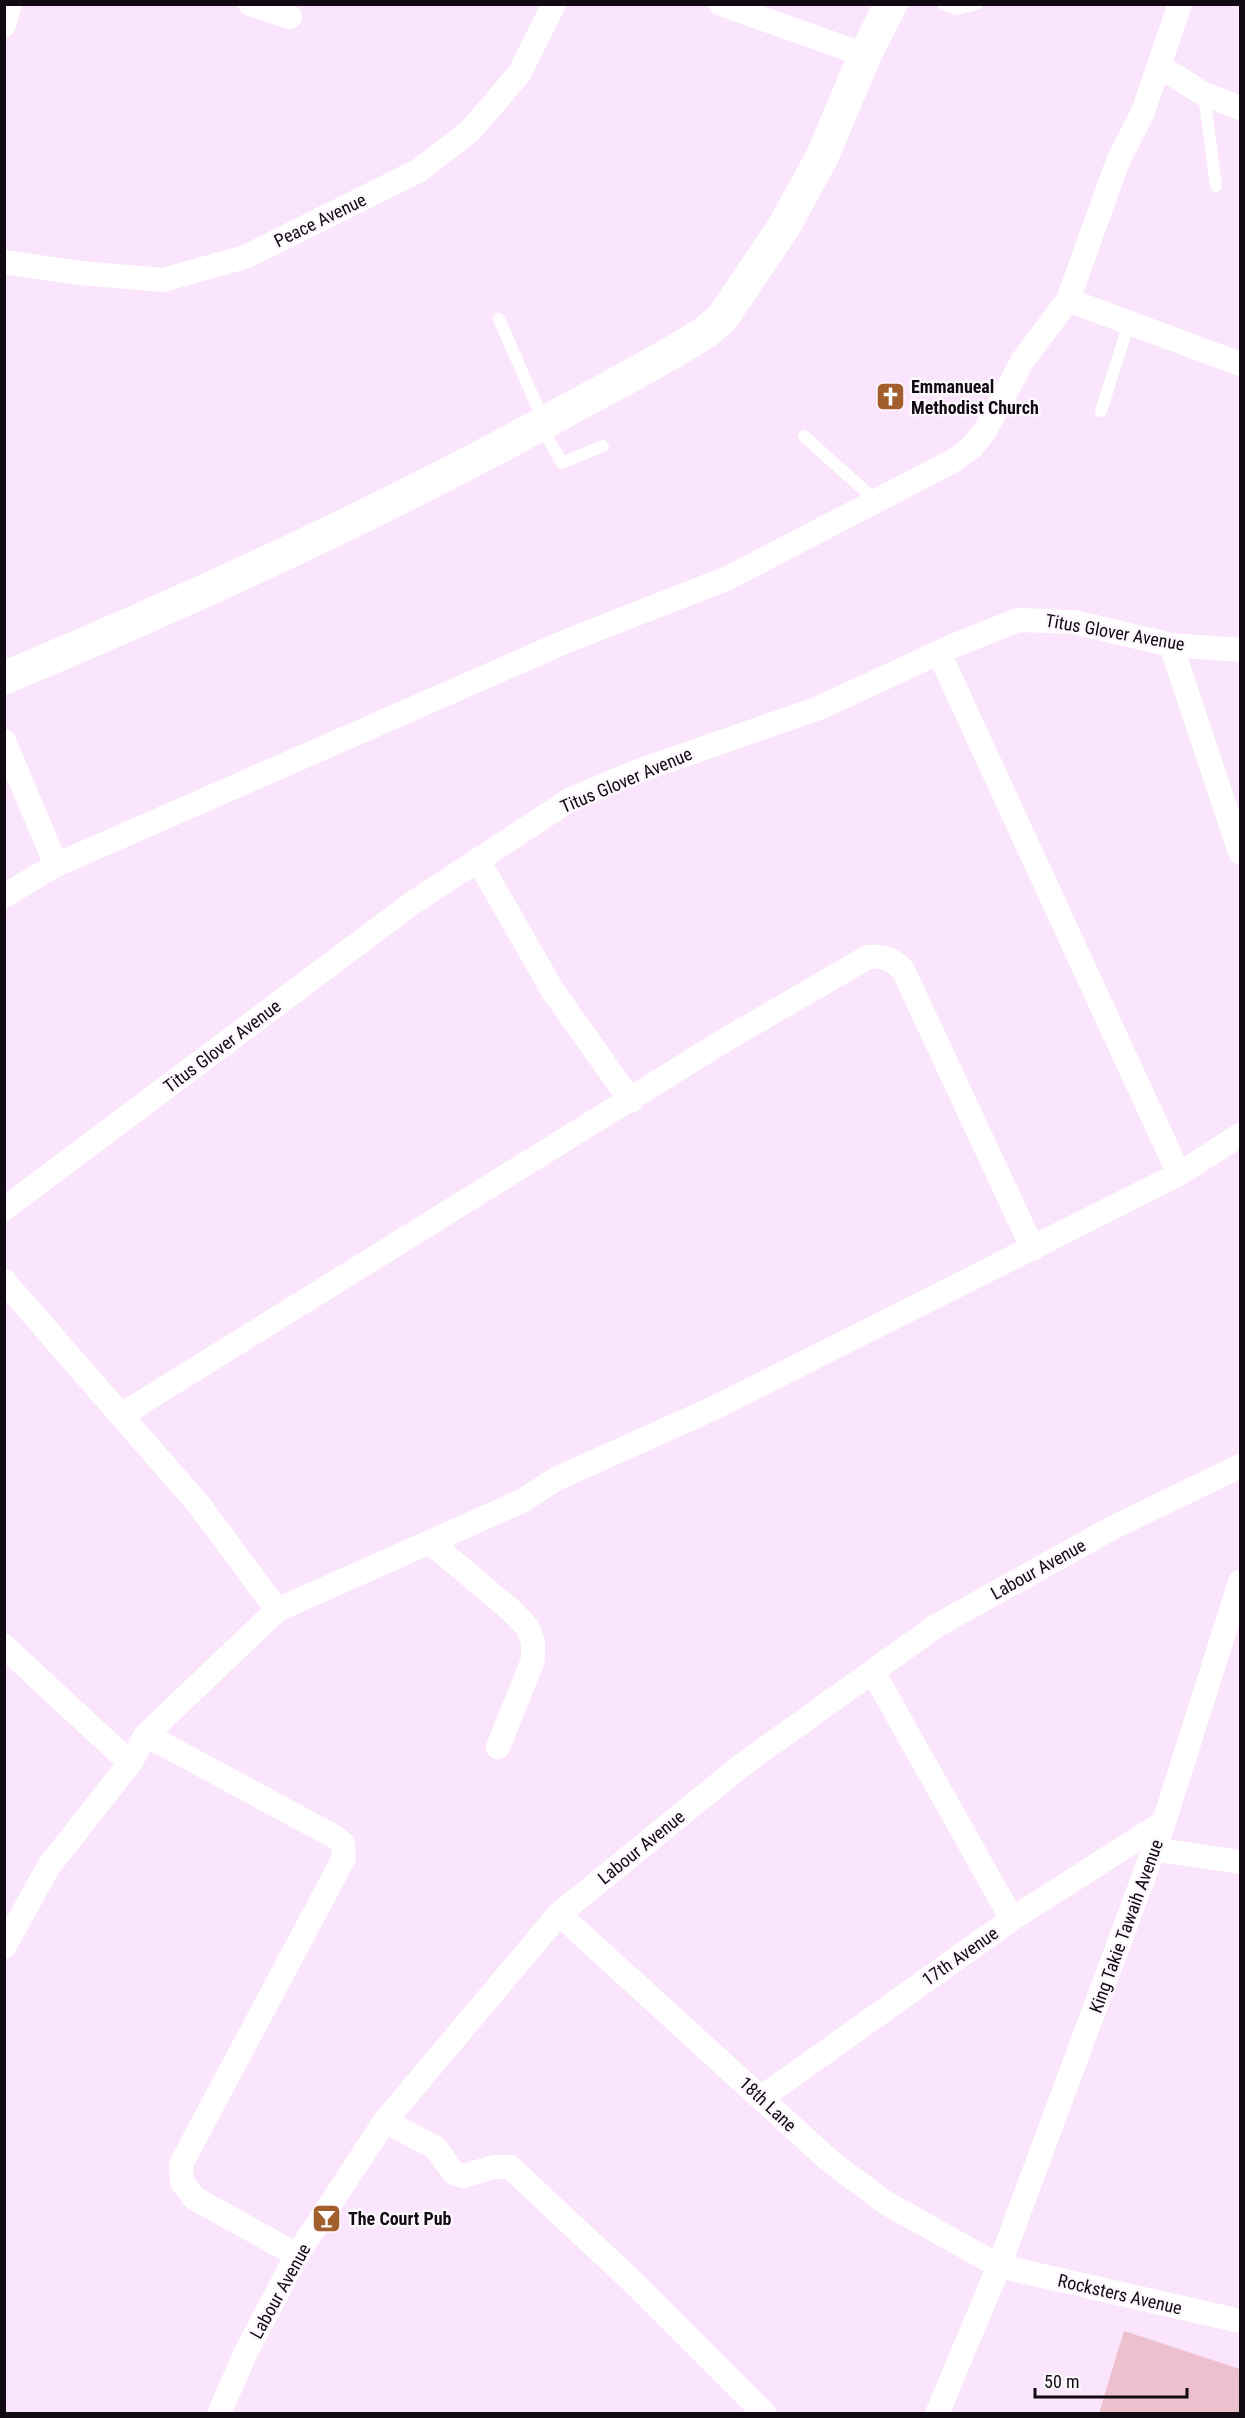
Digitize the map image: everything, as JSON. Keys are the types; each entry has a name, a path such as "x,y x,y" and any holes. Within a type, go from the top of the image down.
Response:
{"street":[{"path":"4,25 10,4"},
{"path":"250,4 290,17"},
{"name":"Peace Avenue","path":"4,262 80,273 163,280 244,256 417,171 470,130 519,74 554,4"},
{"path":"721,4 865,55"},
{"path":"4,678 169,609 376,510 542,424 679,349 722,318 783,228 822,157 865,55 891,4"},
{"path":"4,896 56,865 567,641 728,578 951,462 971,448 985,431 1023,360 1068,300 1118,161 1143,112 1180,4"},
{"path":"1159,66 1204,94 1240,108"},
{"path":"1068,300 1240,364"},
{"name":"Titus Glover Avenue","path":"4,1209 414,902 571,799 638,771 819,708 1018,620 1074,622 1171,645 1240,650"},
{"path":"1171,645 1240,852"},
{"path":"939,653 1179,1174"},
{"path":"4,741 56,865"},
{"path":"478,860 553,991 631,1101"},
{"path":"123,1414 631,1101 725,1040 868,957 882,956 892,959 903,970 1034,1249"},
{"path":"4,1947 50,1866 130,1763 147,1735 277,1610 522,1501 556,1479 714,1408 1034,1249 1179,1174 1240,1135"},
{"path":"4,1281 123,1414 200,1506 277,1610"},
{"name":"Labour Avenue","path":"219,2414 246,2354 297,2255 386,2121 559,1914 742,1765 962,1611 1114,1527 1240,1466"},
{"path":"430,1542 512,1611 528,1628 533,1642 533,1660 498,1747"},
{"name":"King Takie Tawaih Avenue","path":"937,2414 999,2266 1164,1822 1240,1582"},
{"path":"4,1646 130,1763"},
{"path":"873,1672 1012,1919"},
{"path":"147,1735 335,1837 343,1844 344,1858 181,2164 182,2182 194,2198 297,2255"},
{"name":"17th Avenue","path":"761,2098 1012,1919 1164,1822"},
{"path":"1153,1850 1240,1862"},
{"name":"18th Lane","path":"559,1914 831,2162 886,2203 999,2266"},
{"path":"386,2121 436,2148 454,2173 463,2176 495,2167 510,2167 634,2283 765,2414"},
{"name":"Rocksters Avenue","path":"999,2266 1240,2321"}],"lane":[{"path":"943,4 956,9 977,4"},
{"path":"1204,94 1216,186"},
{"path":"499,319 542,424 562,463 603,446"},
{"path":"1101,411 1129,323"},
{"path":"804,436 876,501"}],"shaded area":[{"path":"1124,2331 1240,2369 1240,2413 1099,2413"}],"place":[{"name":"Emmanueal Methodist Church","path":"890,396"},
{"name":"The Court Pub","path":"327,2218"}]}
